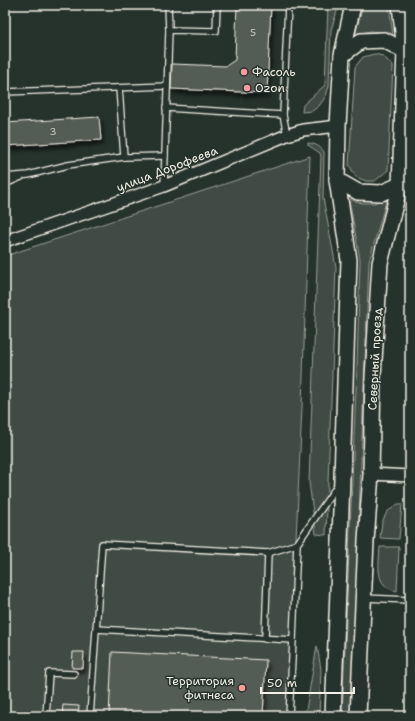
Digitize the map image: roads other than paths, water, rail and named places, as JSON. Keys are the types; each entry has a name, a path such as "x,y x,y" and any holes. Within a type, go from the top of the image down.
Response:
{"main road":[{"path":"333,716 342,479 348,260 337,180 338,126 342,54 353,5"},
{"name":"Северный проезд","path":"358,716 366,541 371,474 373,377 380,263 400,185 408,50 400,5"},
{"path":"342,54 361,41 384,40 408,50"},
{"path":"337,180 358,192 381,193 400,185"}],"street":[{"name":"улица Дорофеева","path":"5,241 164,186 287,135 303,130 338,126"},
{"path":"371,474 410,476"}],"lane":[{"path":"164,186 169,30 168,5"},
{"path":"169,30 216,31 217,5"},
{"path":"287,135 283,115 288,5"},
{"path":"5,92 167,86"},
{"path":"119,88 124,157"},
{"path":"166,108 283,115"},
{"path":"5,184 28,175 68,165 124,157 165,156"},
{"path":"5,177 28,175"},
{"path":"288,716 294,640 297,544 342,479"},
{"path":"90,716 102,544 268,553 297,544"},
{"path":"265,639 268,553"},
{"path":"364,598 410,600"},
{"path":"96,630 294,640"},
{"path":"46,716 50,673 74,674"}],"place":[{"name":"Фасоль","path":"244,72"},
{"name":"Ozon","path":"247,88"},
{"name":"Территория фитнеса","path":"242,688"}]}
